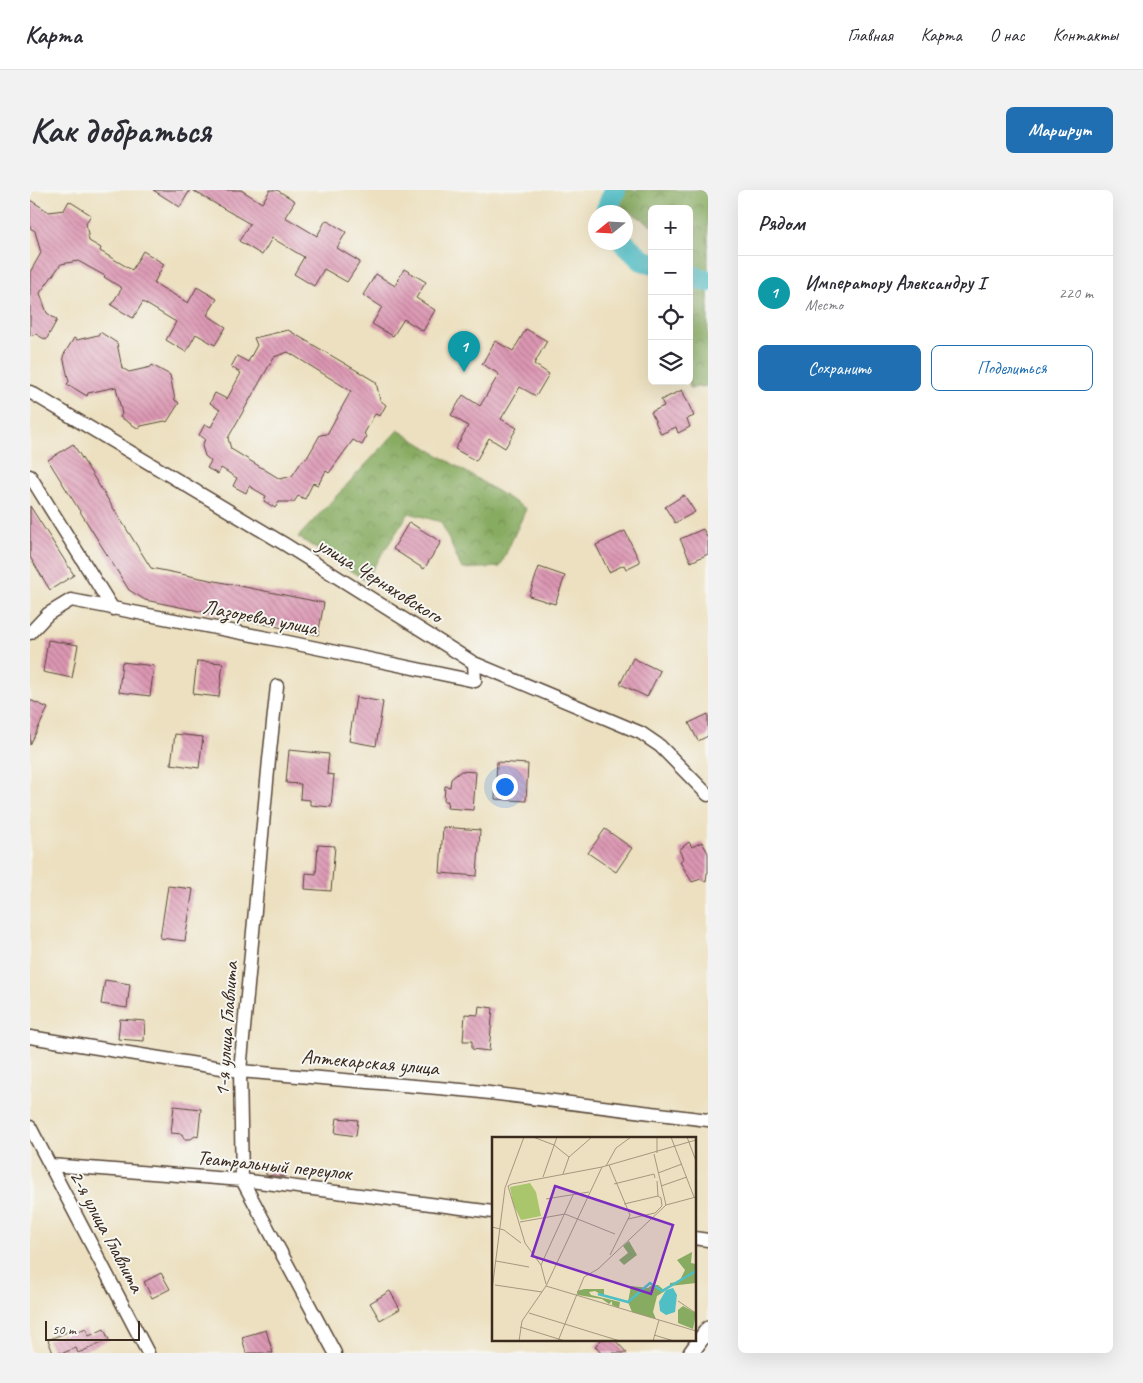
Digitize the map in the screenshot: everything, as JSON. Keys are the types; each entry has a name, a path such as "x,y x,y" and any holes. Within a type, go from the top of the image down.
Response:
{"street":[{"name":"улица Черняховского","path":"30,392 286,544 474,663 642,733 660,746 708,795"},
{"path":"30,476 113,608"},
{"name":"Лазоревая улица","path":"30,633 48,614 70,600 475,681 474,663"},
{"name":"1-я улица Главлита","path":"278,686 269,760 240,1071 242,1180 335,1353"},
{"name":"Аптекарская улица","path":"30,1037 240,1071 473,1091 708,1120"},
{"name":"2-я улица Главлита","path":"30,1127 148,1353"},
{"name":"Театральный переулок","path":"50,1164 242,1180 492,1212"},
{"path":"691,1353 708,1329"}],"green space":[{"path":"615,190 708,190 708,386 690,388 690,385 693,385 693,205 648,205 648,223 633,213 633,205 622,205"},
{"path":"398,430 526,509 500,567 462,569 441,522 409,513 365,580 298,537"}],"building":[{"path":"153,190 190,190 180,207"},
{"path":"192,190 241,190 262,203 270,190 277,190 295,201 285,217 317,236 326,220 346,232 337,248 360,262 347,282 324,269 314,286 294,274 304,257 272,238 262,255 239,241 250,224"},
{"path":"30,200 49,212 64,210 69,201 91,215 86,223 89,241 101,248 100,251 132,270 143,251 164,264 154,283 188,303 197,287 217,299 207,315 226,327 215,345 196,334 186,352 166,340 176,322 143,302 133,318 111,305 122,288 78,261 61,264 40,293 47,313 57,320 46,340 36,334 30,336 30,272 41,253 35,231 30,228"},
{"path":"404,269 426,282 416,298 435,310 423,331 404,319 393,336 372,324 382,307 363,295 376,274 395,286"},
{"path":"526,329 547,341 534,364 549,374 536,396 520,387 501,419 517,428 505,448 489,438 476,461 455,449 468,426 451,415 463,395 480,406 499,374 482,364 495,341 513,351"},
{"path":"288,330 376,382 380,400 386,405 380,416 375,414 364,434 367,436 362,445 353,440 329,473 326,471 318,485 313,483 305,499 298,496 294,502 279,502 275,508 264,501 266,496 249,486 246,493 233,486 237,478 221,468 218,474 207,468 211,461 205,456 202,446 205,439 199,435 205,424 211,427 220,410 210,403 215,393 227,399 241,373 231,367 237,356 248,362 257,345 254,338","holes":["288,352 351,391 327,434 320,435 307,458 302,461 292,476 280,479 231,449 228,438 274,357"]},
{"path":"100,332 117,343 122,368 129,372 151,367 152,365 170,375 175,400 179,403 167,422 141,426 139,429 120,417 122,414 116,387 88,393 87,396 67,384 69,382 63,356 74,338 77,340 98,335"},
{"path":"682,390 694,416 687,419 690,427 678,433 676,427 661,434 651,412 664,406 661,400"},
{"path":"73,444 151,568 324,603 318,635 145,600 129,590 48,460"},
{"path":"684,495 695,512 675,523 665,507"},
{"path":"30,506 74,575 50,590 30,557"},
{"path":"409,522 441,542 424,569 393,549"},
{"path":"703,529 708,539 708,554 691,562 680,539"},
{"path":"625,531 640,562 626,569 624,565 609,572 596,545"},
{"path":"539,567 565,576 555,604 529,596"},
{"path":"48,640 78,645 72,678 43,672"},
{"path":"633,658 660,671 647,697 620,684"},
{"path":"197,661 223,663 219,697 193,694"},
{"path":"122,662 154,666 150,696 119,692"},
{"path":"356,697 383,702 376,746 349,741"},
{"path":"30,700 48,708 30,745"},
{"path":"708,714 708,736 698,741 689,723"},
{"path":"175,734 203,737 199,768 171,764"},
{"path":"289,750 329,754 327,774 334,775 331,807 310,805 310,800 300,799 301,784 286,783"},
{"path":"497,762 528,764 526,801 495,799"},
{"path":"461,771 476,772 473,810 447,808 448,801 444,801 445,786 450,787 451,779"},
{"path":"443,827 480,830 477,876 440,873"},
{"path":"605,829 632,848 616,872 588,853"},
{"path":"689,842 692,847 702,842 708,853 706,882 701,879 692,882 680,862 683,858 679,850"},
{"path":"318,845 335,846 331,891 305,889 306,873 316,874"},
{"path":"168,886 193,889 185,941 160,938"},
{"path":"105,980 130,984 127,1008 101,1004"},
{"path":"479,1006 493,1008 489,1051 472,1049 472,1041 463,1041 465,1014 478,1015"},
{"path":"120,1019 145,1021 144,1041 118,1039"},
{"path":"174,1106 201,1109 198,1137 184,1139 182,1134 171,1133"},
{"path":"337,1118 358,1120 356,1136 335,1133"},
{"path":"266,1167 286,1169 285,1177 266,1175"},
{"path":"161,1273 170,1289 152,1298 144,1282"},
{"path":"390,1291 400,1309 380,1320 370,1303"},
{"path":"86,1328 89,1336 104,1329 109,1340 78,1353 76,1348 63,1353 53,1353 48,1340 72,1330 74,1333"},
{"path":"266,1330 273,1353 246,1353 242,1337"},
{"path":"601,1340 615,1340 627,1353 601,1353 595,1346"}],"waterway":[{"path":"609,205 615,190"},
{"path":"631,250 642,260 648,262"},
{"path":"693,276 708,281"}],"place":[{"name":"Императору Александру I","path":"464,372"}]}
